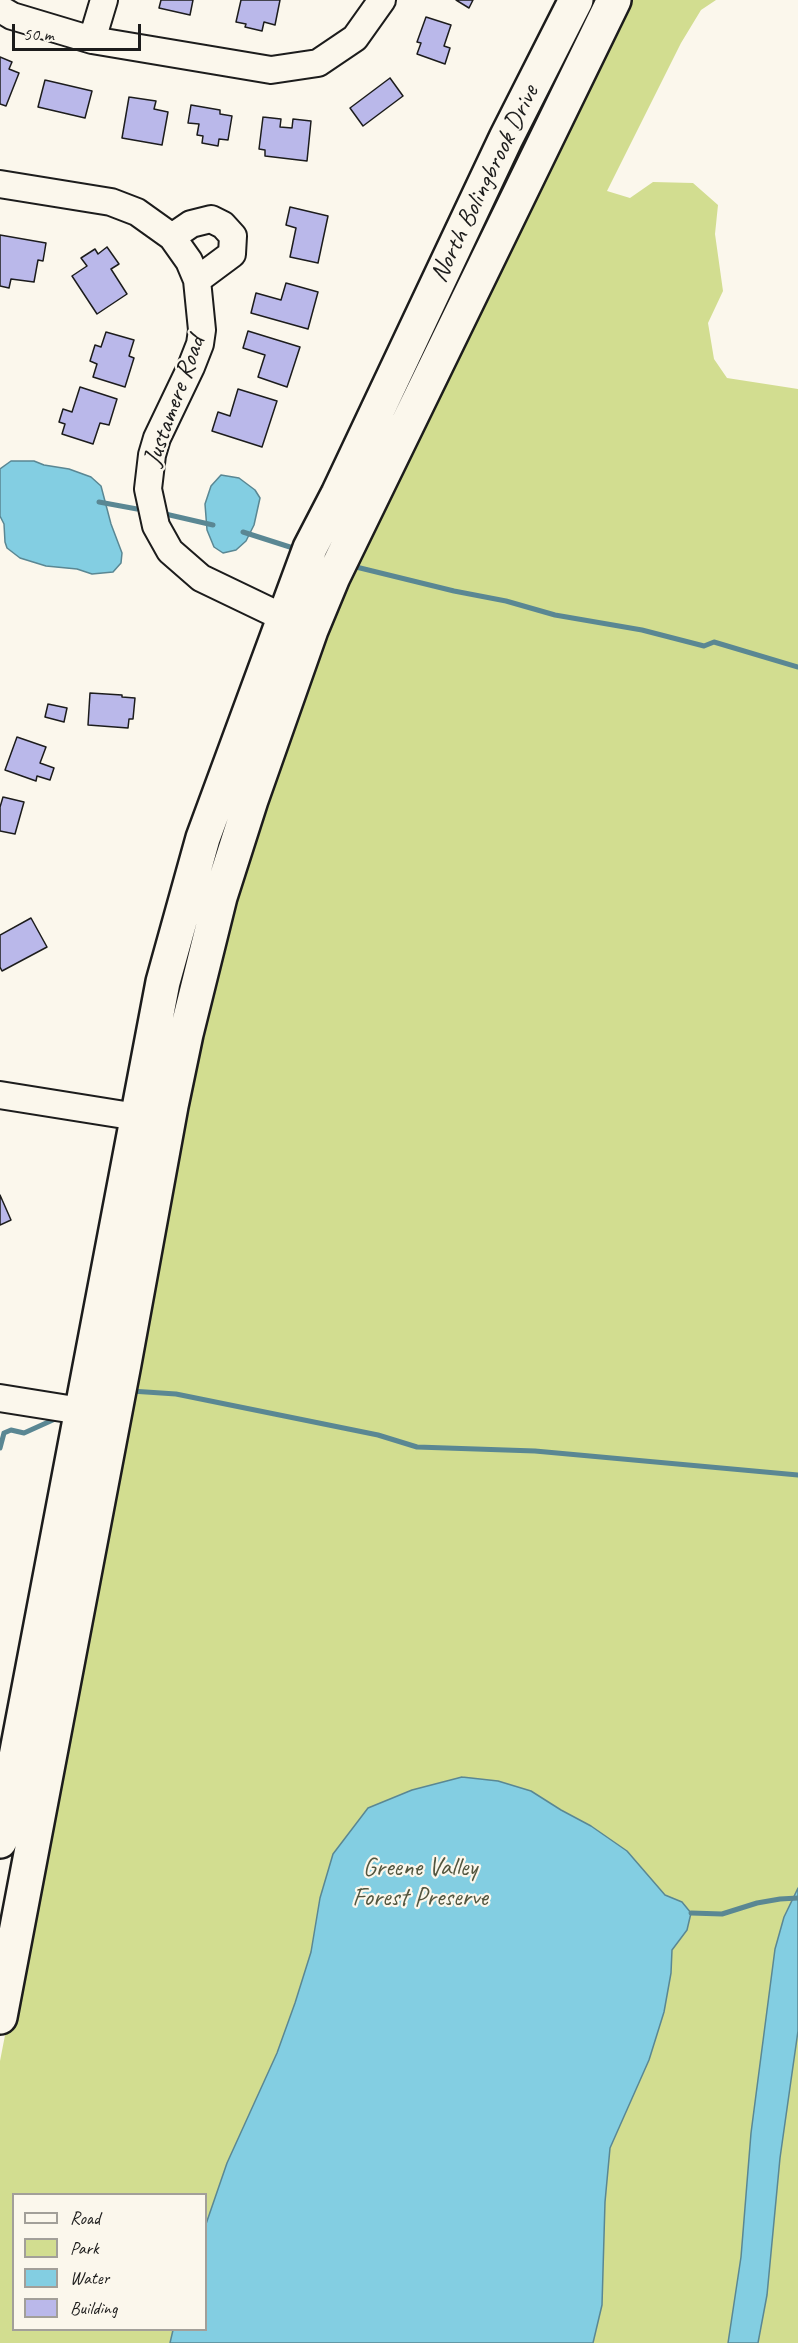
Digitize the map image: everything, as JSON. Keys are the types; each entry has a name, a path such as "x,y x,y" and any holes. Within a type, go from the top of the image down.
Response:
{"main road":[{"name":"North Bolingbrook Drive","path":"297,624 310,548 338,494 501,148 576,0"},
{"name":"North Bolingbrook Drive","path":"297,624 333,577 614,0"},
{"path":"0,1841 163,982 203,838 297,624"},
{"path":"0,2017 186,1034 220,897 250,800 297,624"}],"street":[{"path":"92,40 104,0"},
{"path":"0,9 12,16 92,40 271,70 318,63 355,38 382,0"},
{"name":"Justamere Road","path":"0,184 111,202 137,212 172,237 189,261 197,280 202,318 200,344 157,438 148,479 151,508 163,539 178,560 190,570 216,586 297,624"},
{"path":"172,237 191,225 211,219 223,225 233,236 232,254 197,280"},
{"path":"0,1095 168,1122"},
{"path":"0,1398 81,1411"}],"green space":[{"name":"Greene Valley Forest Preserve","path":"629,0 716,0 701,10 681,43 607,191 630,198 653,182 693,183 718,205 715,234 723,291 708,323 714,359 727,378 798,389 798,2343 0,2343 0,2061 179,1138 233,899 342,585"}],"water":[{"path":"11,461 34,461 69,469 91,477 101,486 111,524 122,553 121,563 113,572 92,574 77,569 46,566 20,558 7,548 4,524 0,516 0,469"},
{"path":"221,475 239,478 255,490 260,498 254,525 246,541 236,550 223,553 214,547 207,530 205,504 211,486"},
{"path":"462,1777 498,1781 531,1791 591,1826 627,1851 665,1895 682,1902 691,1913 687,1930 672,1950 671,1973 664,2012 649,2060 610,2148 605,2202 602,2305 593,2343 170,2343 173,2331 207,2331 207,2221 227,2163 277,2053 295,2003 311,1952 320,1898 333,1854 368,1808 412,1790"},
{"path":"798,1888 798,2031 780,2158 767,2295 758,2343 728,2343 741,2257 751,2133 775,1949 784,1917"}],"building":[{"path":"161,0 193,0 190,15 159,8"},
{"path":"241,0 280,0 275,25 264,22 262,31 236,22"},
{"path":"456,0 473,0 469,8"},
{"path":"426,17 451,25 444,46 450,48 445,64 417,54 421,43 417,42"},
{"path":"0,57 12,62 9,69 19,73 6,106 0,104"},
{"path":"390,78 403,96 363,126 350,108"},
{"path":"45,80 92,91 85,118 38,107"},
{"path":"129,97 156,101 154,109 168,112 162,145 122,138"},
{"path":"191,105 220,110 220,114 232,116 228,140 219,139 218,146 202,143 203,136 197,135 199,124 188,123"},
{"path":"263,117 281,119 280,127 292,128 293,119 311,121 307,161 265,156 265,150 259,149"},
{"path":"290,207 328,216 318,263 290,257 296,228 286,225"},
{"path":"0,235 46,243 43,261 38,260 34,282 11,279 9,288 0,286"},
{"path":"107,247 119,264 111,269 127,294 97,314 72,276 87,266 81,258 95,249 98,254"},
{"path":"286,283 318,292 308,329 251,313 256,293 281,300"},
{"path":"248,331 300,347 287,387 258,377 265,355 243,348"},
{"path":"106,332 134,340 129,356 134,358 125,387 93,377 97,364 90,361 95,345 101,347"},
{"path":"80,387 117,399 109,425 100,423 93,444 62,434 65,424 59,422 63,409 72,412"},
{"path":"238,389 277,401 262,447 212,431 218,412 230,416"},
{"path":"90,693 135,698 133,719 129,719 128,728 88,725"},
{"path":"48,704 67,708 64,722 45,717"},
{"path":"17,737 46,747 40,763 54,768 50,780 37,776 36,781 5,770"},
{"path":"3,797 24,802 15,834 0,831 0,807"},
{"path":"31,918 47,947 2,971 0,935"},
{"path":"0,1195 11,1220 0,1225"}],"waterway":[{"path":"99,502 137,509"},
{"path":"161,513 213,525"},
{"path":"243,532 293,548"},
{"path":"352,566 506,601 555,615 642,630 704,646 714,642 798,667"},
{"path":"131,1391 176,1394 378,1435 417,1447 535,1451 798,1475"},
{"path":"4,1433 11,1430 24,1433 55,1419"},
{"path":"0,1448 4,1433"},
{"path":"691,1913 722,1914 757,1903 798,1898"}]}
